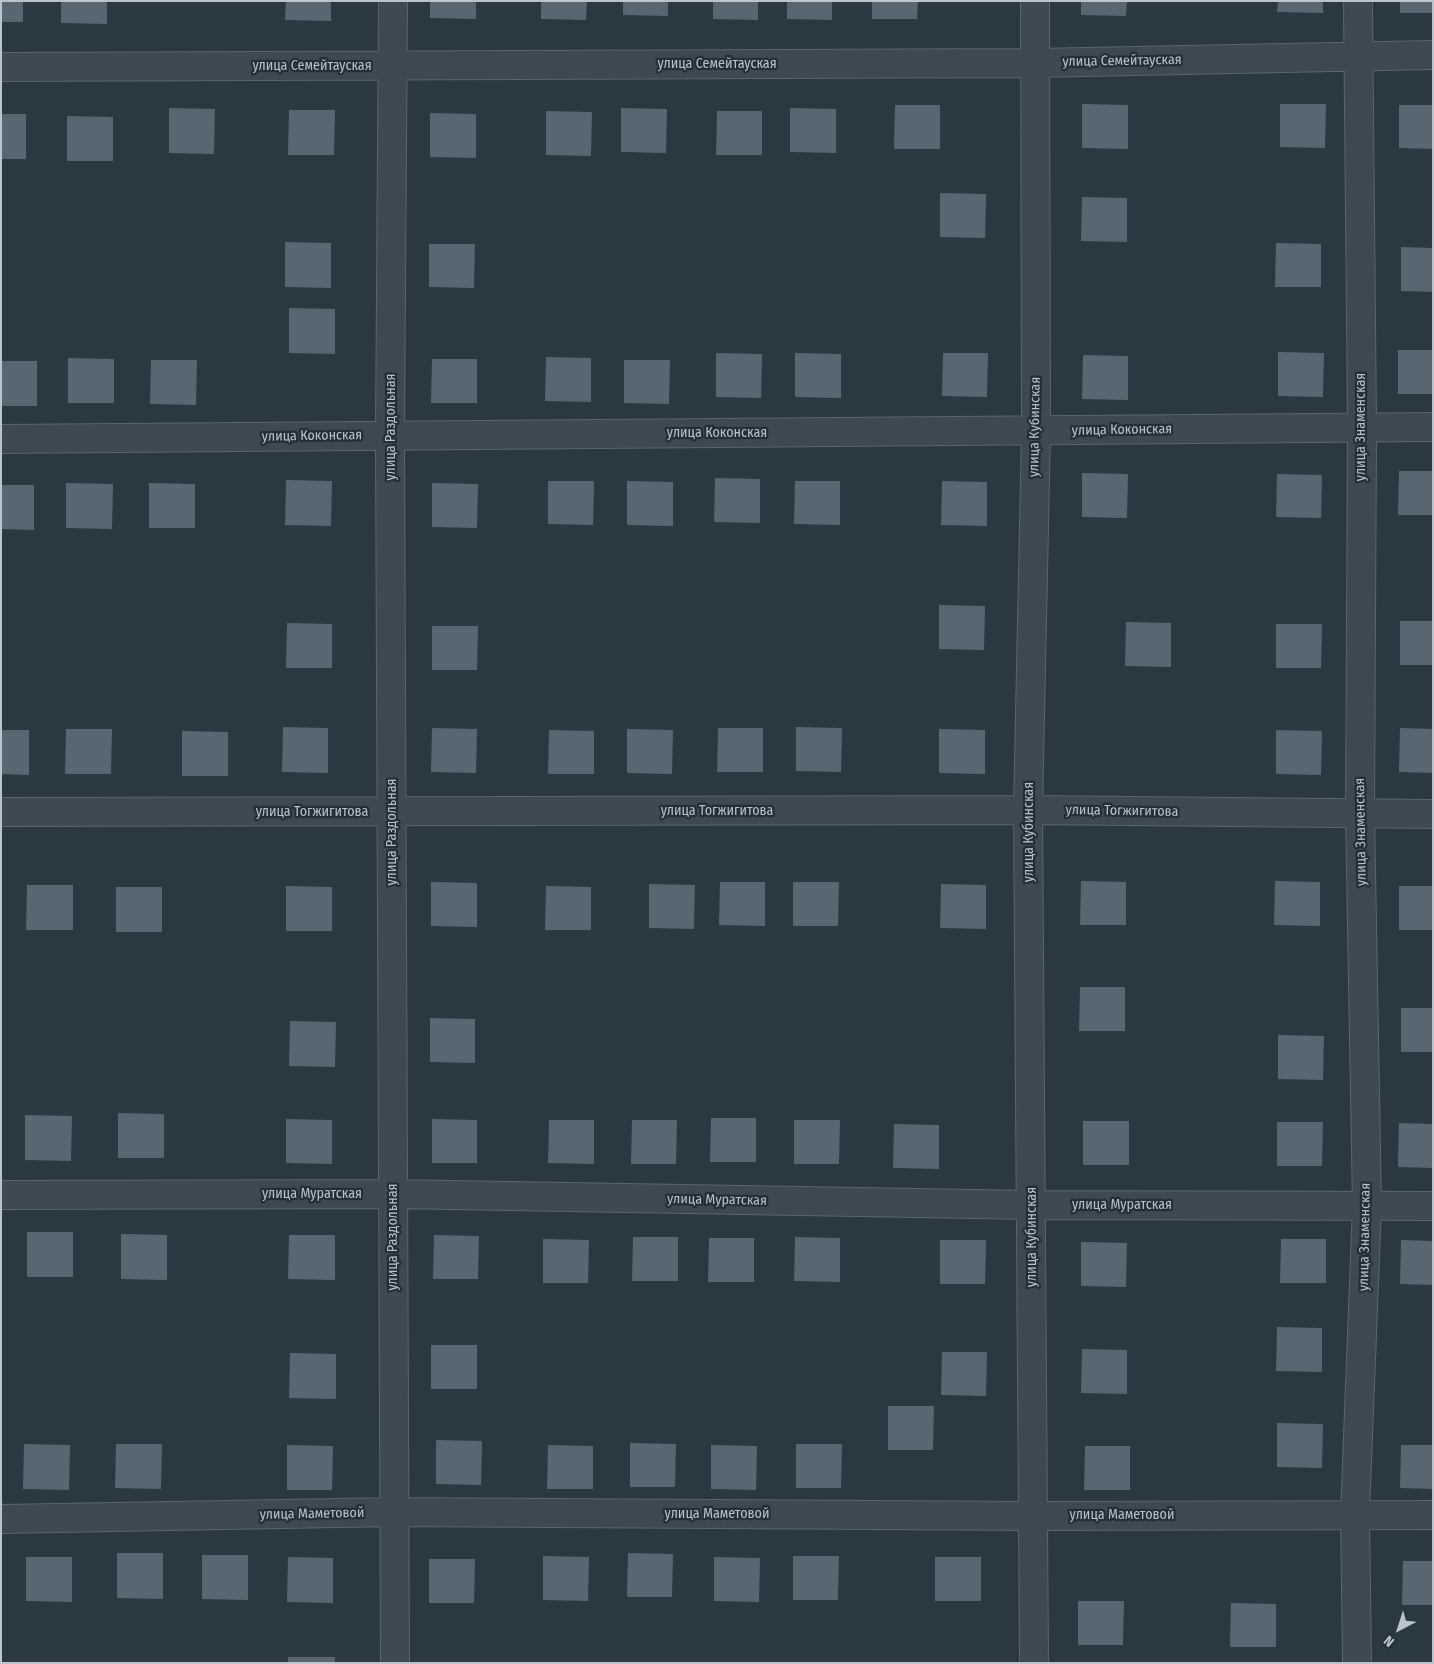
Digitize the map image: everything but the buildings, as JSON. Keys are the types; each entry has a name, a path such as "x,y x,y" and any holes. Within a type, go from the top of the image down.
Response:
{"street":[{"name":"улица Раздольная","path":"393,1 390,435 395,1663"},
{"name":"улица Кубинская","path":"1034,1663 1028,810 1036,431 1035,1"},
{"name":"улица Знаменская","path":"1357,1663 1355,1514 1367,1205 1360,814 1362,428 1358,1"},
{"name":"улица Семейтауская","path":"1,66 1036,63 1358,55 1433,55"},
{"name":"улица Коконская","path":"1,439 1433,427"},
{"name":"улица Тогжигитова","path":"1,812 1028,810 1433,814"},
{"name":"улица Муратская","path":"1,1195 393,1194 1032,1205 1433,1206"},
{"name":"улица Маметовой","path":"1,1519 394,1512 1034,1516 1433,1515"}]}
